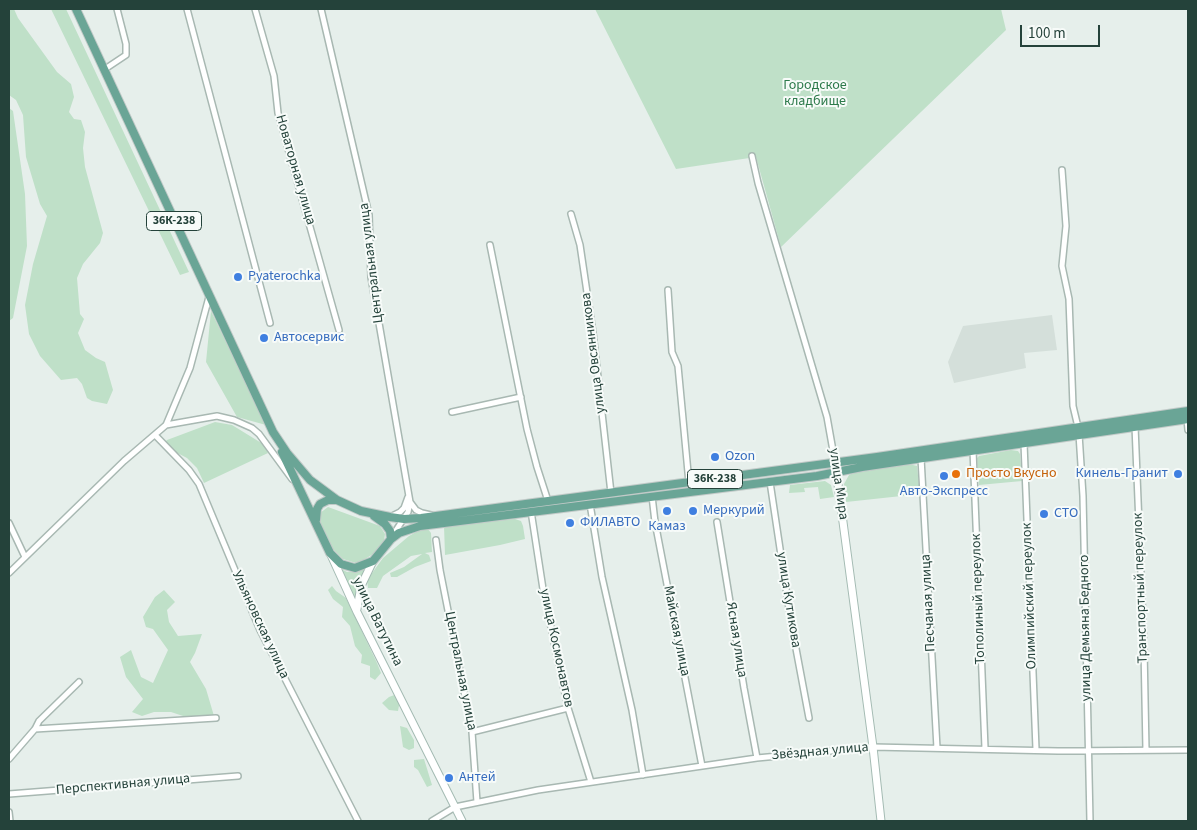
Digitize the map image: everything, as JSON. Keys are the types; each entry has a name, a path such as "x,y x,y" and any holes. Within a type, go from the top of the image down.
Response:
{"main road":[{"name":"36К-238","path":"76,9 273,432 299,469 323,491 337,500 371,514 404,519 437,516 1188,416"},
{"path":"357,612 361,586 373,561 390,539 399,533 420,526 770,482 1024,443 1079,430 1135,426 1188,416"},
{"name":"улица Ватутина","path":"273,432 357,612 462,821"},
{"name":"улица Мира","path":"836,462 874,747 880,821"},
{"path":"317,525 316,515 320,504 323,501 337,500"},
{"path":"371,514 385,524 390,531 390,539"},
{"path":"330,553 341,564 350,568 362,567 373,561"}],"street":[{"path":"104,69 126,55 126,44 117,9"},
{"path":"187,9 270,324"},
{"name":"Новаторная улица","path":"255,9 274,76 278,113 339,330"},
{"name":"Центральная улица","path":"321,9 369,215 371,277 409,494 408,512 390,539"},
{"name":"улица Мира","path":"752,156 760,192 827,417 836,462"},
{"name":"улица Демьяна Бедного","path":"1062,170 1066,226 1062,266 1069,299 1073,406 1079,430 1083,496 1090,821"},
{"name":"улица Овсянникова","path":"571,214 580,245 592,323 610,493"},
{"path":"490,245 521,397 537,467 548,502"},
{"path":"668,290 672,352 678,366 689,483"},
{"path":"9,574 124,461 156,436 166,425 190,368 209,297"},
{"path":"452,412 521,397"},
{"path":"166,425 217,416 234,420 252,428 260,434 286,472 299,487"},
{"path":"1188,416 1188,430"},
{"name":"Транспортный переулок","path":"1135,426 1146,750"},
{"name":"Ульяновская улица","path":"156,436 189,470 199,484 260,630 358,821"},
{"name":"Олимпийский переулок","path":"1024,443 1036,749"},
{"name":"Тополиный переулок","path":"973,450 985,748"},
{"name":"Песчаная улица","path":"921,458 936,748"},
{"name":"улица Кутикова","path":"770,482 791,622 809,718"},
{"path":"390,517 404,508 409,494"},
{"name":"Майская улица","path":"652,496 655,522 702,766"},
{"path":"410,502 422,513 437,516"},
{"path":"590,504 602,577 632,710 643,775"},
{"name":"улица Космонавтов","path":"531,511 543,589 568,708 591,782"},
{"name":"Ясная улица","path":"717,522 757,758"},
{"path":"9,523 25,557"},
{"name":"Центральная улица","path":"436,540 440,570 472,732 477,802"},
{"path":"9,758 35,729 39,721 79,682"},
{"path":"472,732 568,708"},
{"path":"35,729 216,718"},
{"name":"Звёздная улица","path":"432,821 455,807 538,790 757,758 874,747 1188,750"},
{"name":"Перспективная улица","path":"9,794 238,776"},
{"path":"9,812 10,821"}],"shaded area":[{"path":"1052,315 1057,350 1024,353 1026,368 954,383 948,362 963,326"}],"green space":[{"path":"9,9 14,9 18,18 57,72 71,84 74,97 69,112 74,119 81,120 85,132 83,148 85,167 103,233 100,243 83,264 77,278 80,314 84,319 78,333 85,350 105,362 113,390 107,404 87,398 82,384 77,378 61,380 40,356 29,334 25,305 33,264 47,216 40,204 26,157 23,115 16,100 9,95"},
{"path":"51,9 66,9 189,272 180,275"},
{"name":"Городское кладбище","path":"595,9 1001,9 1006,30 781,247 756,157 676,169"},
{"path":"9,108 13,111 25,194 27,246 13,318 9,321"},
{"path":"211,311 266,425 237,417 206,362"},
{"path":"215,422 232,425 263,444 268,453 204,483 197,468 187,458 162,445 167,440"},
{"path":"1011,450 1018,451 1020,454 1022,481 979,485 977,458"},
{"path":"909,464 917,466 920,494 846,502 844,484 849,475"},
{"path":"825,481 831,485 834,497 820,499 818,487 804,488 805,492 789,493 790,485"},
{"path":"328,507 380,526 385,534 384,541 373,554 362,561 356,563 343,559 333,549 319,520 320,513"},
{"path":"515,519 521,521 525,539 445,555 444,526"},
{"path":"428,529 431,533 432,552 425,553 429,555 431,561 397,577 391,577 390,573 404,567 422,554 411,556 383,576 377,588 368,588 367,580 383,558 409,536 420,530"},
{"path":"339,568 347,572 353,572 366,568 357,587 354,600"},
{"path":"332,586 346,598 377,663 381,673 375,680 370,677 370,666 361,663 362,655 355,646 350,626 342,617 343,607 333,599 328,590"},
{"path":"164,590 175,602 167,610 169,622 178,636 202,634 190,662 206,689 214,716 186,717 171,712 154,712 142,716 132,712 143,699 126,677 120,657 131,650 141,677 153,683 168,650 153,629 146,627 143,617 155,597"},
{"path":"397,694 400,700 398,711 389,710 382,703 389,697"},
{"path":"400,726 407,728 414,740 414,748 409,750 403,747"},
{"path":"424,759 432,785 427,787 418,770 414,767 414,760"}],"place":[{"name":"Pyaterochka","path":"238,277"},
{"name":"Автосервис","path":"264,338"},
{"name":"Ozon","path":"715,457"},
{"name":"Просто Вкусно","path":"956,474"},
{"name":"Кинель-Гранит","path":"1178,474"},
{"name":"Авто-Экспресс","path":"944,476"},
{"name":"Камаз","path":"667,511"},
{"name":"Меркурий","path":"693,511"},
{"name":"СТО","path":"1044,514"},
{"name":"ФИЛАВТО","path":"570,523"},
{"name":"Антей","path":"449,778"}]}
